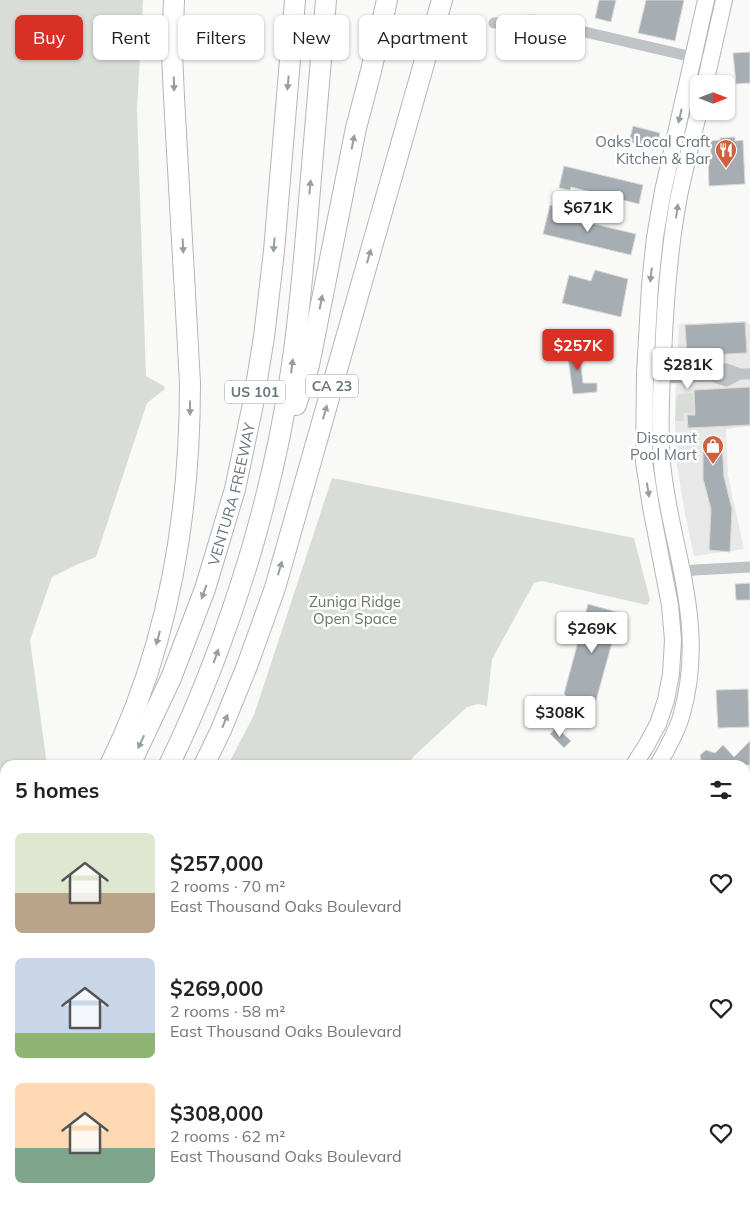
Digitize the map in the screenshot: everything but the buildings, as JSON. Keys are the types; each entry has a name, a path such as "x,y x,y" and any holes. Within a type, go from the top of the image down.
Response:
{"highway":[{"path":"112,760 136,705 155,652 167,606 184,514 188,472 190,383 172,53 174,0"},
{"name":"VENTURA FREEWAY","path":"132,760 171,678 205,589 235,489 253,404 264,337 274,251 295,0"},
{"name":"US 101","path":"171,760 207,681 227,627 274,466 290,378 301,290 326,0"},
{"path":"274,466 309,366 356,128 387,0"},
{"name":"CA 23","path":"207,760 222,730 275,588 442,0"}],"main road":[{"path":"637,760 658,724 666,700 671,674 673,640 673,623 644,462 645,374 650,285 662,191 706,0"},
{"path":"707,75 724,0"},
{"path":"660,760 680,719 688,687 691,658 691,627 668,505 660,437 665,305 670,257 679,196 697,120"}],"street":[{"path":"494,22 533,20 710,61"},
{"path":"662,378 712,376 726,369 745,374"},
{"path":"682,572 750,567"}],"shaded area":[{"path":"746,321 750,324 750,426 726,429 728,476 744,549 694,556 675,453 675,402 679,324"}],"green space":[{"path":"0,0 143,0 142,15 93,15 93,60 140,60 137,110 146,376 164,386 165,389 147,403 96,557 52,577 30,640 46,760 0,760"},
{"path":"693,393 694,413 684,413 684,421 675,421 677,396"},
{"name":"Zuniga Ridge Open Space","path":"332,478 634,538 650,600 647,605 542,581 534,583 492,659 487,706 478,704 467,707 411,760 231,760 254,715"}],"place":[{"name":"Oaks Local Craft Kitchen & Bar","path":"726,169"},
{"name":"Discount Pool Mart","path":"713,465"}]}
